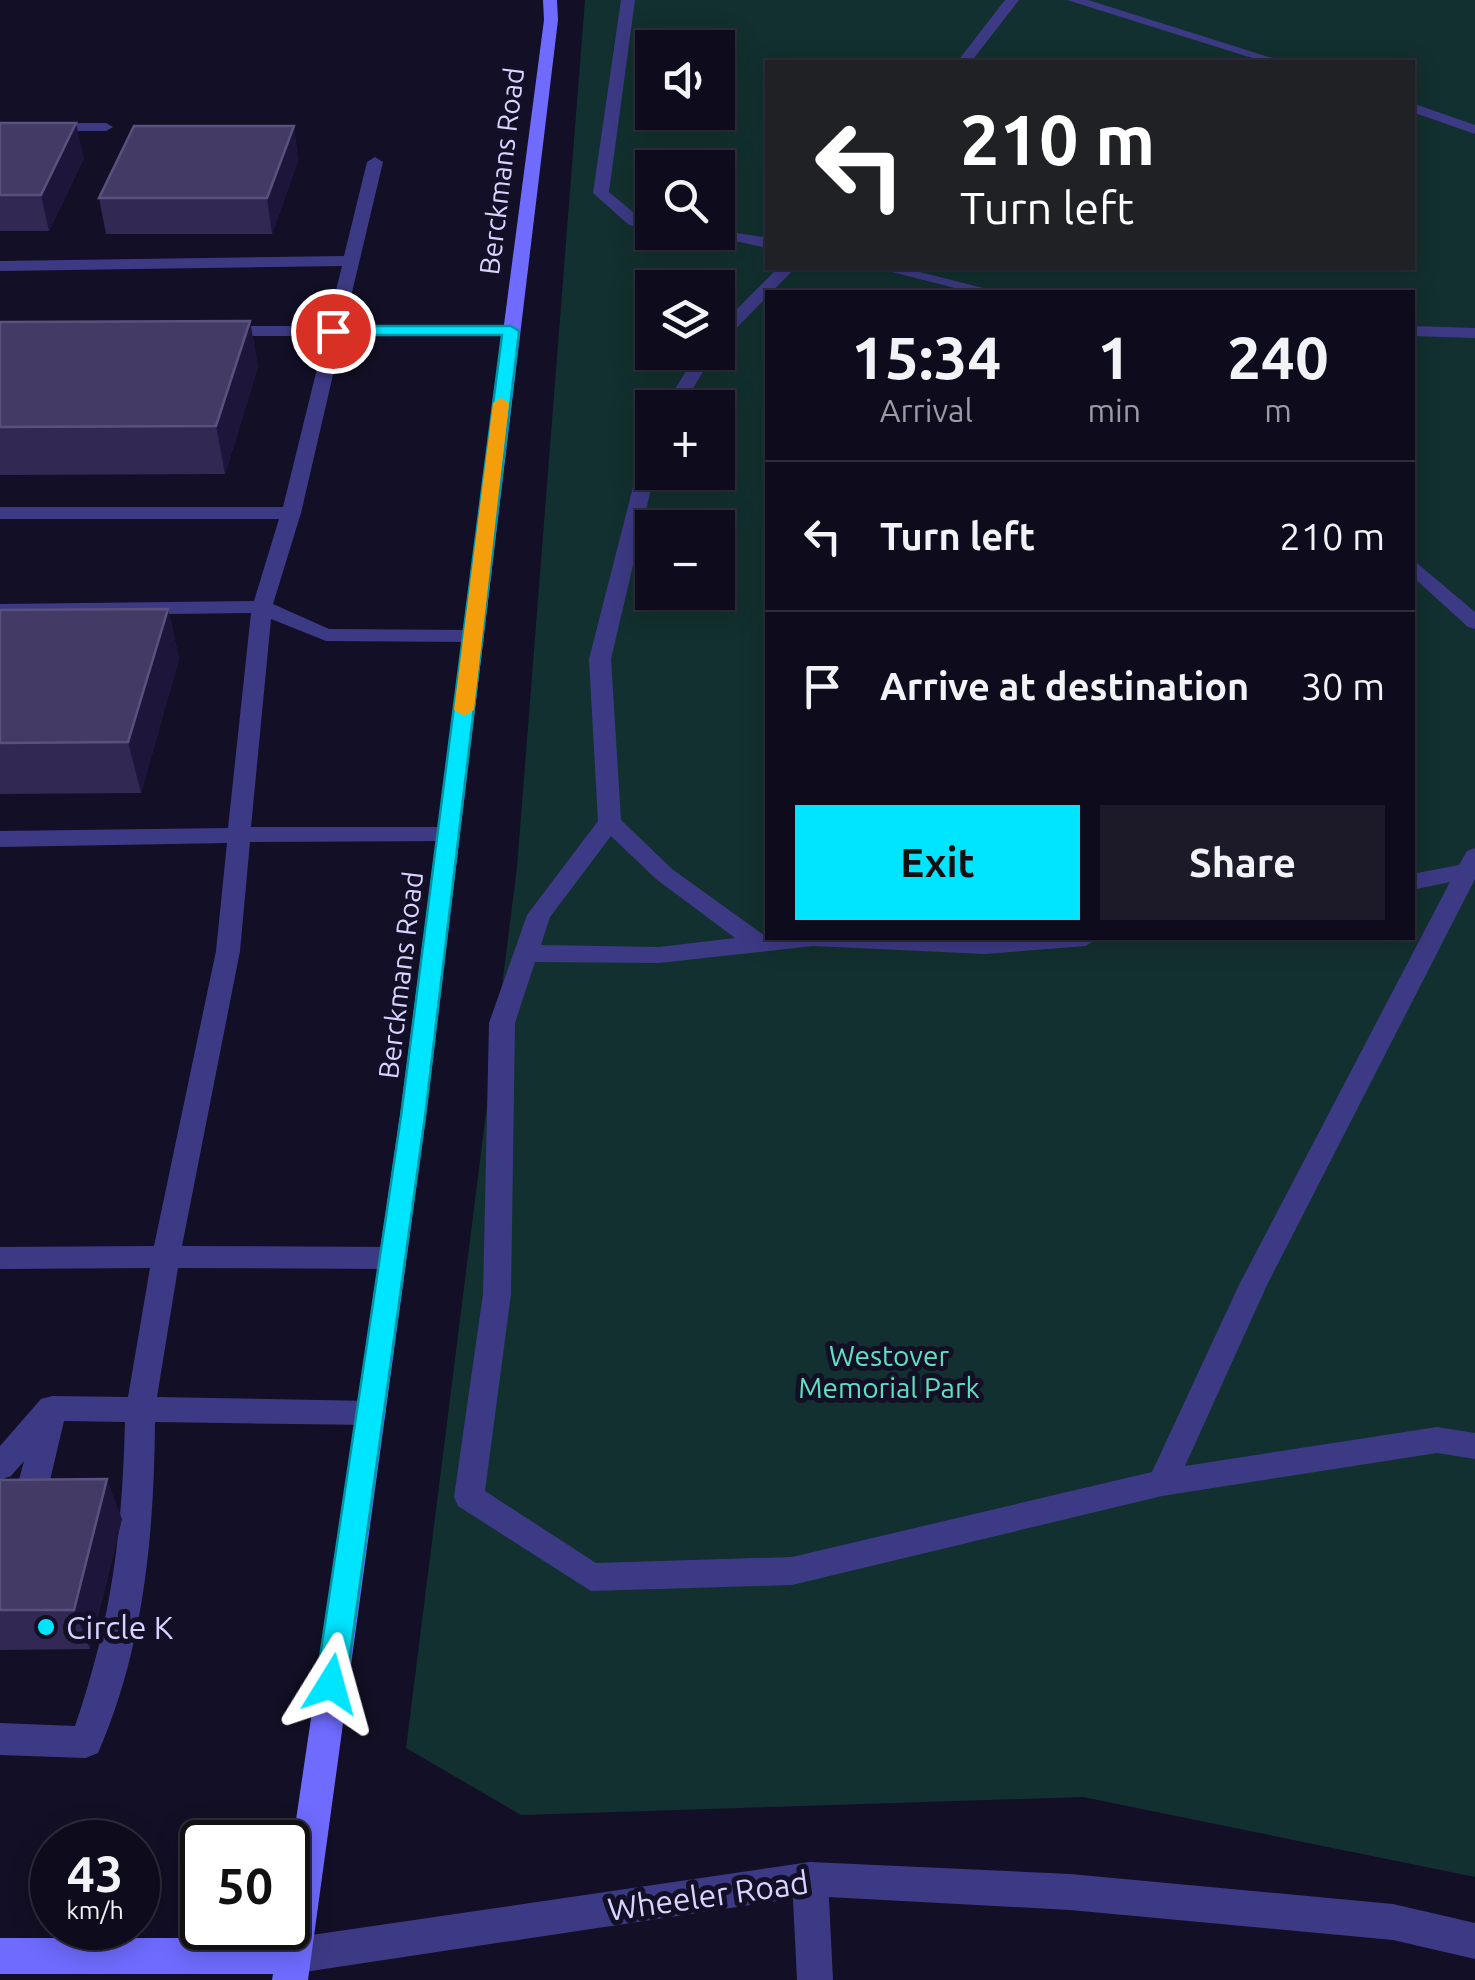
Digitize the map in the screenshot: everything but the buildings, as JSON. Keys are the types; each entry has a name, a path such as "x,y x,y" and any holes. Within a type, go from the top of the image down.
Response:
{"main road":[{"name":"Berckmans Road","path":"290,1968 393,1258 551,20 550,0"},
{"name":"Wheeler Road","path":"0,1956 290,1968"}],"street":[{"path":"628,0 601,193 635,221"},
{"path":"966,60 1012,0"},
{"path":"1074,0 1271,60"},
{"path":"1415,109 1475,130"},
{"path":"0,127 106,126"},
{"path":"0,1739 86,1742 117,1651 138,1526 140,1411 166,1256 228,951 262,607 291,513 375,162"},
{"path":"735,238 765,243"},
{"path":"0,266 350,260"},
{"path":"735,319 785,270"},
{"path":"893,270 982,290"},
{"path":"196,332 511,331"},
{"path":"1415,331 1475,333"},
{"path":"642,490 600,659 610,822 538,915 502,1023 497,1294 468,1497 591,1576 792,1571 1162,1483 1437,1440 1475,1446"},
{"path":"0,514 291,513"},
{"path":"1415,568 1475,623"},
{"path":"0,610 262,607 326,635 473,636"},
{"path":"610,822 664,874 760,944"},
{"path":"0,840 448,834"},
{"path":"1162,1483 1253,1286 1471,866"},
{"path":"1415,881 1471,866"},
{"path":"526,953 659,955 795,940"},
{"path":"856,940 985,946 1061,940"},
{"path":"0,1258 393,1258"},
{"path":"52,1408 371,1413"},
{"path":"0,1468 52,1408"},
{"path":"23,1522 52,1408"},
{"path":"810,1879 815,1980"},
{"name":"Wheeler Road","path":"290,1968 810,1879 1070,1892 1394,1922 1475,1942"}],"green space":[{"name":"Westover Memorial Park","path":"585,0 1475,0 1475,1877 1083,1797 521,1815 406,1748 517,867"}],"slow traffic":[{"path":"464,710 501,403"}],"place":[{"name":"Circle K","path":"46,1627"}],"route":[{"path":"331,1684 413,1116 511,331 333,331"}]}
